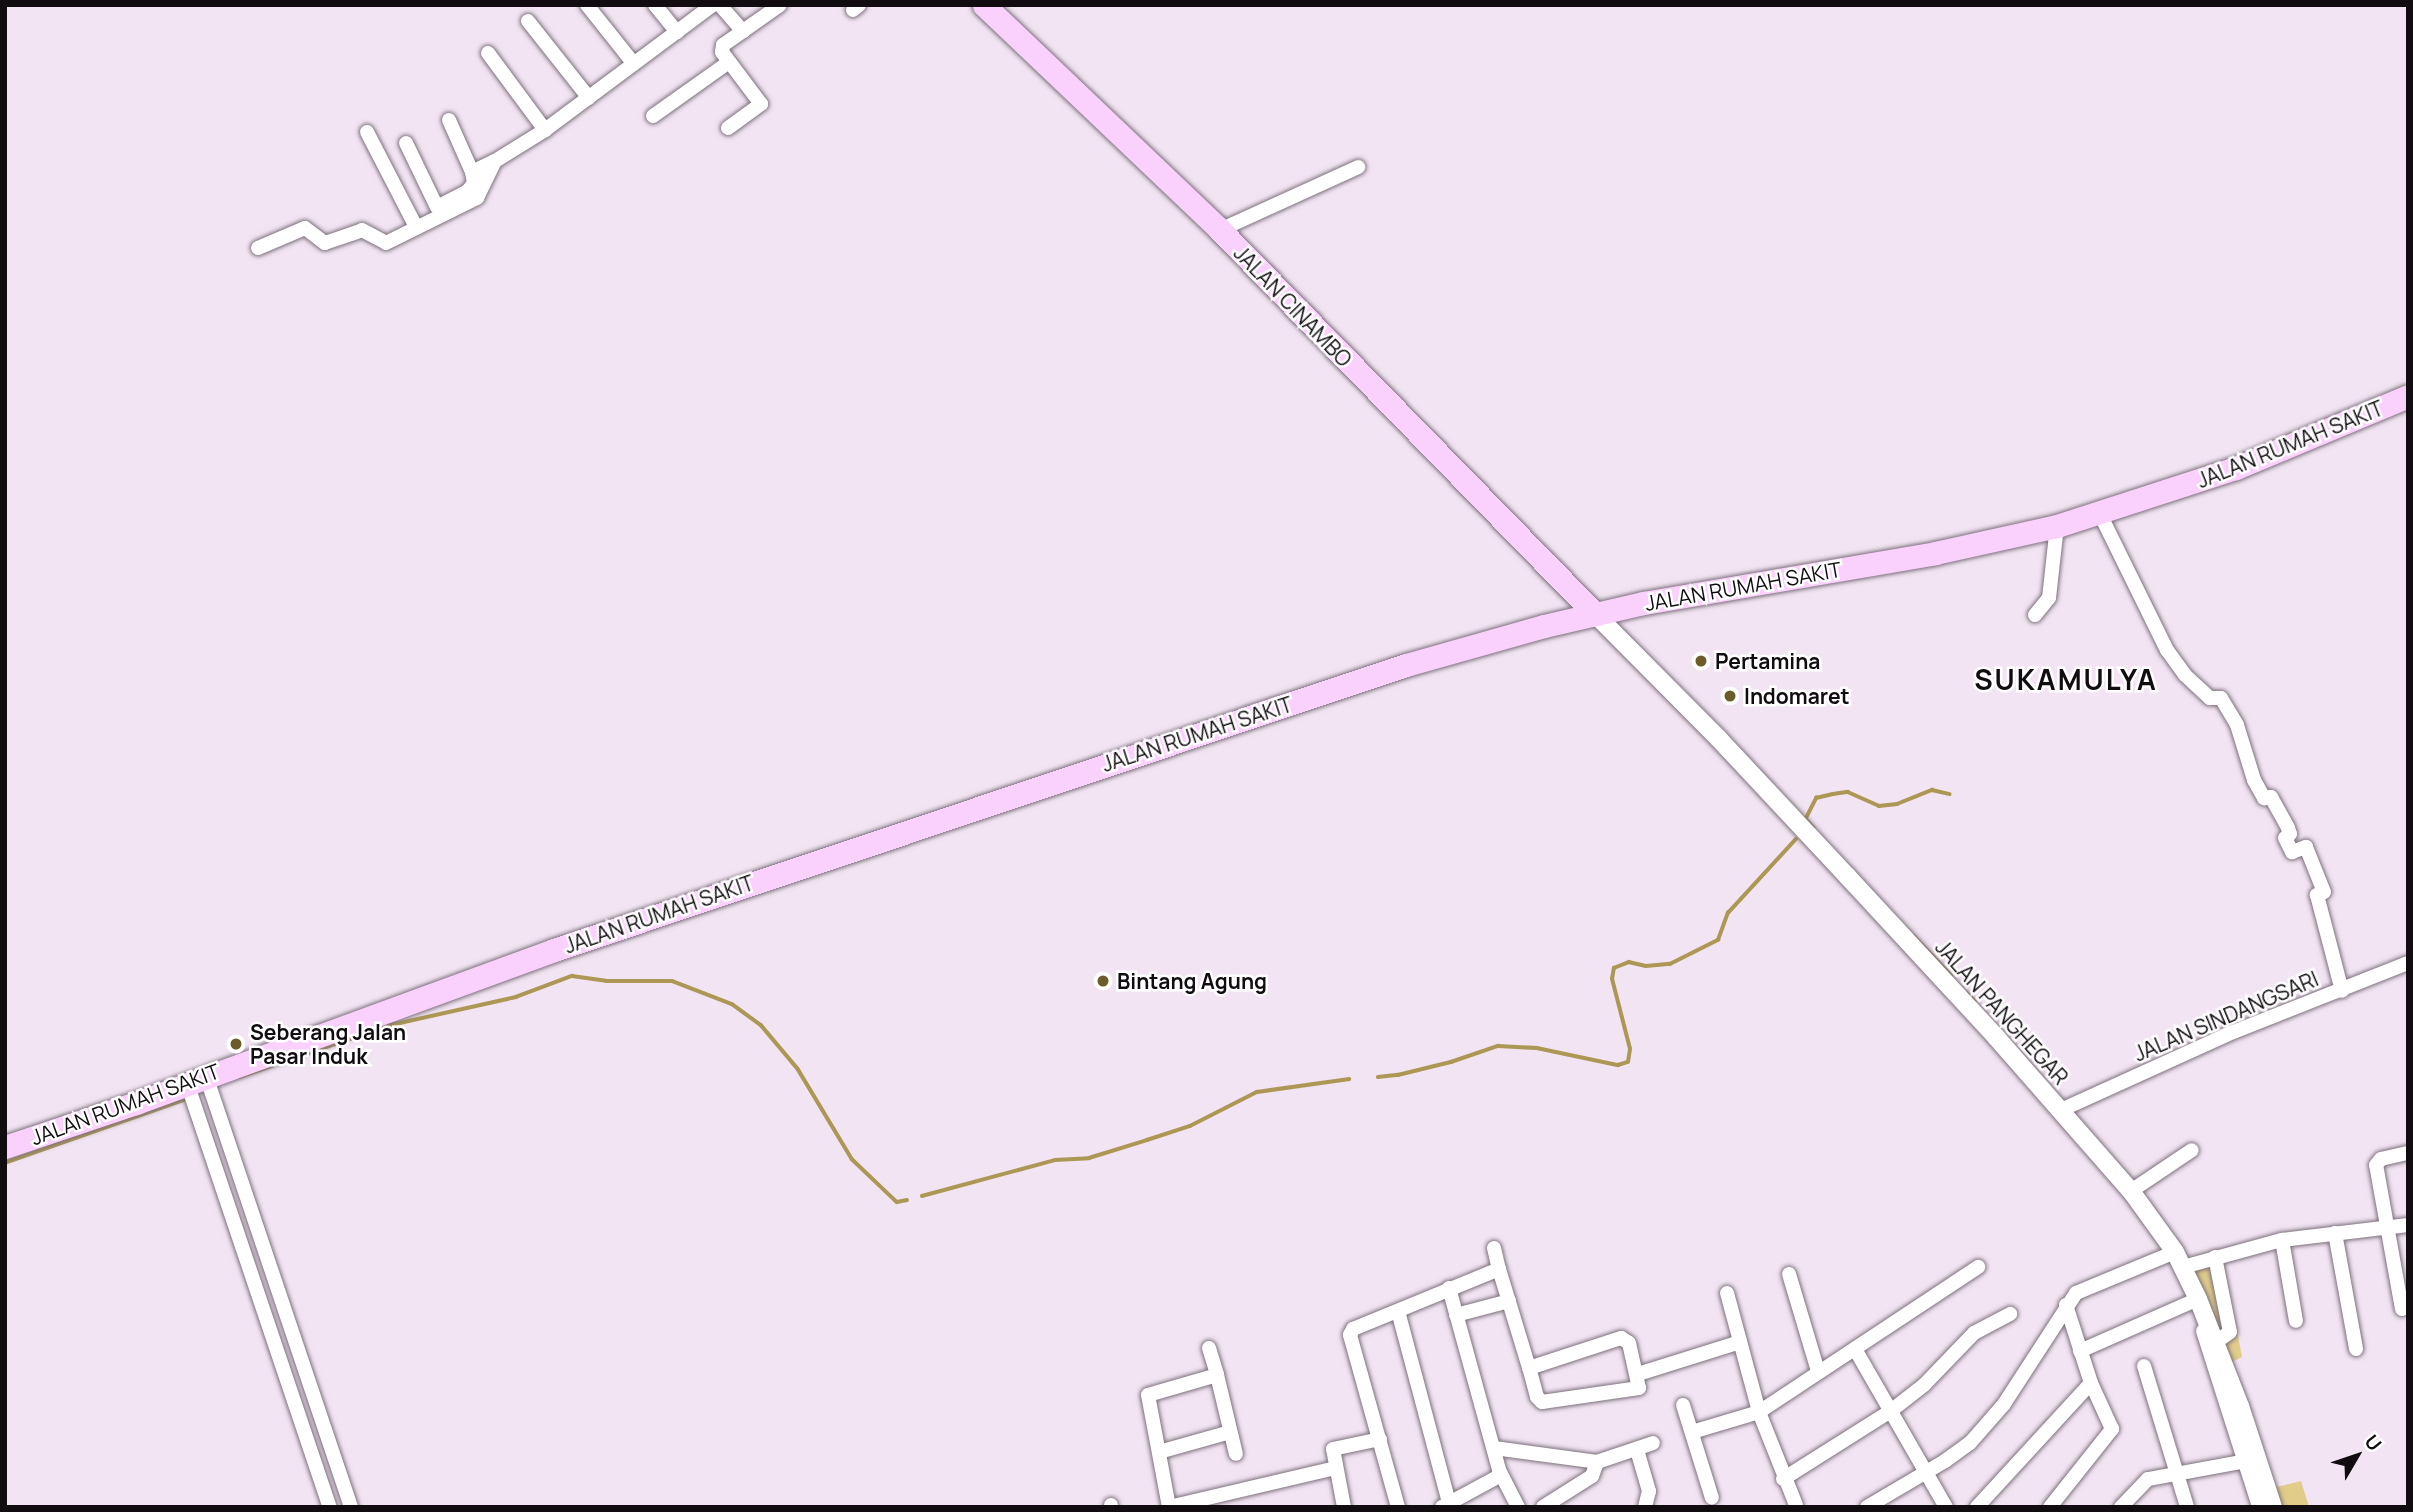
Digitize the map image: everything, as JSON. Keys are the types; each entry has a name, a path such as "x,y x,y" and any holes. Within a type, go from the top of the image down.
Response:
{"main road":[{"name":"JALAN CINAMBO","path":"984,5 1220,230 1595,614"},
{"name":"JALAN RUMAH SAKIT","path":"5,1147 200,1090 554,950 1006,796 1406,665 1595,614 1935,553 2057,527 2236,468 2408,396"}],"street":[{"path":"587,5 634,64"},
{"path":"655,5 677,32"},
{"path":"472,172 545,130 713,5"},
{"path":"720,5 743,31"},
{"path":"728,128 761,104 721,48 780,5"},
{"path":"527,21 589,98"},
{"path":"488,53 545,130"},
{"path":"653,116 729,62"},
{"path":"406,143 437,207 467,192 474,183 472,172 449,120"},
{"path":"367,132 416,227"},
{"path":"258,248 305,228 325,243 362,230 386,243 477,198 495,161"},
{"path":"1220,230 1358,167"},
{"path":"2100,514 2167,650 2185,675 2210,698 2219,696 2238,725 2254,780 2264,798 2272,797 2288,828 2290,834 2285,838 2292,852 2306,847 2324,892 2317,895 2342,991"},
{"path":"2035,615 2049,598 2057,527"},
{"name":"JALAN PANGHEGAR","path":"1595,614 1718,738 2061,1110 2132,1191 2179,1259 2198,1299 2250,1460 2273,1507"},
{"name":"JALAN SINDANGSARI","path":"2061,1110 2225,1035 2342,991 2408,962"},
{"path":"200,1090 330,1507"},
{"path":"200,1090 351,1507"},
{"path":"2132,1191 2193,1150"},
{"path":"2402,1310 2403,1282 2386,1227 2376,1165 2381,1159 2408,1153"},
{"path":"1867,1507 1885,1502 1926,1470 1945,1461 1970,1443 2004,1404 2076,1293 2179,1259 2215,1257 2282,1240 2408,1225"},
{"path":"2335,1233 2356,1349"},
{"path":"2282,1240 2295,1321"},
{"path":"1494,1248 1537,1396 1548,1403 1634,1391 1639,1388 1629,1343 1621,1338 1529,1368"},
{"path":"2209,1337 2230,1332 2215,1257"},
{"path":"1692,1432 1759,1412 1978,1267"},
{"path":"1398,1507 1350,1335 1353,1329 1499,1269"},
{"path":"1789,1274 1818,1371"},
{"path":"1449,1288 1501,1475 1518,1507"},
{"path":"1727,1293 1759,1412 1783,1479 1796,1505"},
{"path":"2080,1351 2198,1299"},
{"path":"1456,1315 1509,1301"},
{"path":"2050,1507 2111,1434 2112,1429 2091,1384 2066,1305"},
{"path":"1398,1311 1445,1505 1501,1475"},
{"path":"1783,1479 1892,1410 1924,1385 1975,1333 2010,1314"},
{"path":"1638,1374 1740,1342"},
{"path":"1209,1348 1236,1454"},
{"path":"1855,1349 1946,1507"},
{"path":"2144,1366 2187,1507"},
{"path":"1217,1375 1146,1397 1169,1507 1335,1468"},
{"path":"1977,1507 2091,1384"},
{"path":"1684,1405 1712,1498"},
{"path":"1159,1452 1230,1432"},
{"path":"1344,1507 1333,1449 1380,1439"},
{"path":"1493,1448 1597,1462 1653,1443"},
{"path":"1637,1450 1649,1491 1645,1507"},
{"path":"2121,1507 2148,1479 2250,1460 2259,1507"},
{"path":"1543,1507 1591,1476 1597,1462"}],"shaded area":[{"path":"2223,1258 2242,1357 2224,1366 2184,1270"},
{"path":"2301,1481 2309,1507 2270,1507 2264,1490"}],"waterway":[{"path":"1805,820 1816,798 1833,794 1848,792 1879,806 1897,804 1932,790 1950,794"},
{"path":"1805,818 1814,828"},
{"path":"1378,1077 1451,1062 1498,1046 1537,1048 1618,1065 1628,1062 1630,1049 1612,979 1614,968 1629,962 1646,966 1670,964 1718,940 1728,913 1796,839"},
{"path":"1914,936 1951,975"},
{"path":"239,1077 391,1025 516,997 572,976 606,981 672,981 732,1004 761,1025 798,1069 852,1159 897,1202 907,1200"},
{"path":"1967,993 1975,1001"},
{"path":"922,1196 1055,1160 1089,1158 1147,1140 1190,1126 1257,1092 1349,1079"},
{"path":"5,1163 190,1098"}],"place":[{"name":"Pertamina","path":"1701,661"},
{"name":"Indomaret","path":"1730,696"},
{"name":"Bintang Agung","path":"1103,981"},
{"name":"Seberang Jalan Pasar Induk","path":"236,1044"}],"district":[{"name":"SUKAMULYA","path":"2066,679"}]}
